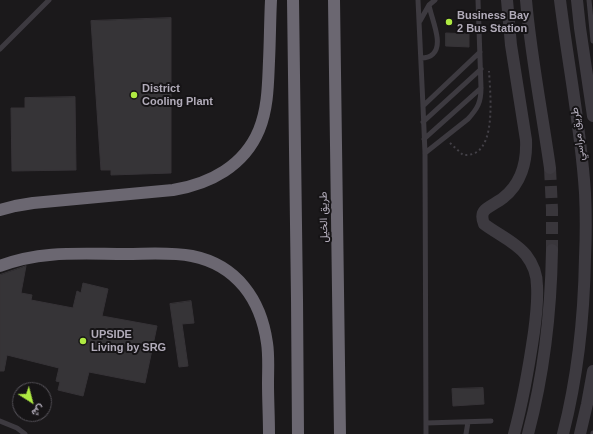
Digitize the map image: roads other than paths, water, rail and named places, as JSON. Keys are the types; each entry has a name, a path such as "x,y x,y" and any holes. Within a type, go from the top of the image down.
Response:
{"highway":[{"path":"0,210 33,203 184,188 216,177 229,168 251,145 259,130 263,116 268,89 271,0"},
{"path":"293,0 298,434"},
{"name":"طريق الخيل","path":"334,0 340,434"},
{"path":"0,266 9,262 31,257 55,254 174,254 204,259 224,268 241,282 250,293 260,313 263,324 267,345 269,434"}],"street":[{"path":"507,0 512,53 526,140 526,160 520,177 513,189 497,203 484,211 482,220 484,224 519,248 526,255 534,270 538,287 533,340 514,434"},
{"path":"526,0 532,57 550,168"},
{"name":"طريق مراسي","path":"560,0 580,145 586,214 585,284 581,338 573,390 563,434"},
{"path":"577,0 593,113"},
{"path":"528,434 535,406 545,348 551,296 552,250"},
{"path":"580,434 593,371"}],"lane":[{"path":"0,49 50,0"},
{"path":"418,0 424,106 426,434"},
{"path":"419,22 429,6 435,0"},
{"path":"424,153 468,119 479,105 481,98 481,69 478,0"},
{"path":"589,0 593,41"},
{"path":"421,58 428,57 433,54 437,48 436,29 430,14 429,6"},
{"path":"424,106 480,52"},
{"path":"423,122 481,69"},
{"path":"424,138 481,88"},
{"path":"0,421 17,428 25,434"},
{"path":"426,423 491,421"},
{"path":"466,434 468,422"}],"tunnel":[{"path":"550,168 552,250"}],"place":[{"name":"Business Bay 2 Bus Station","path":"449,22"},
{"name":"District Cooling Plant","path":"134,95"},
{"name":"UPSIDE Living by SRG","path":"83,341"}]}
